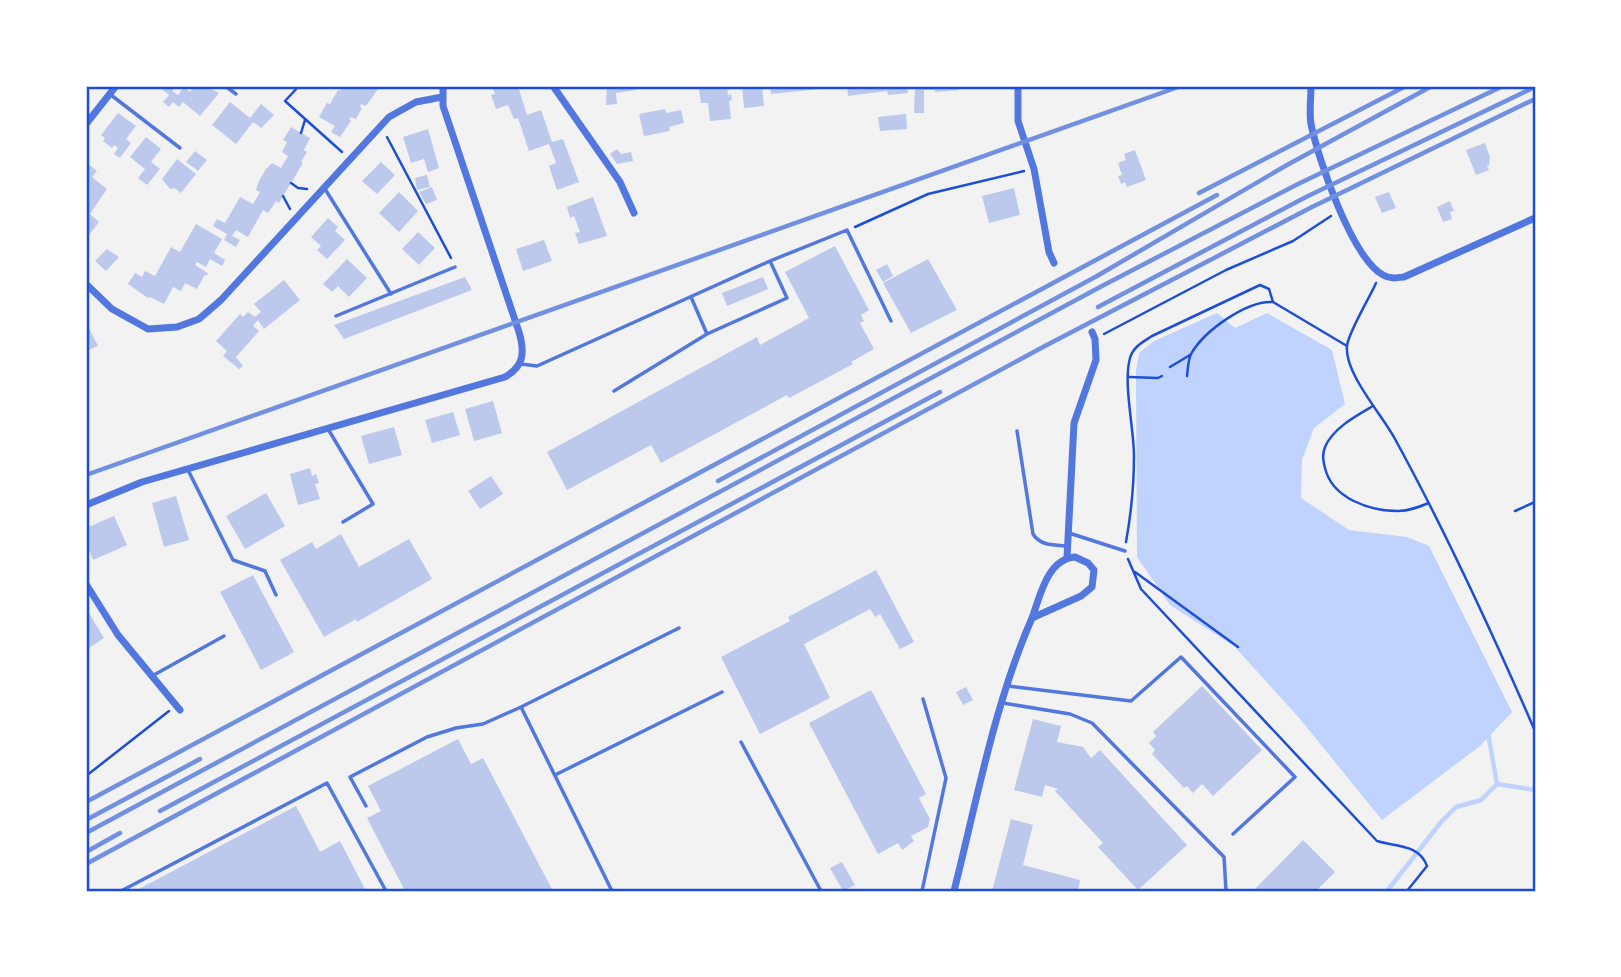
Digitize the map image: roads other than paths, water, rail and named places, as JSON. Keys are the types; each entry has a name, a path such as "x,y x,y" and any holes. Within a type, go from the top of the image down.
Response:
{"street":[{"path":"87,121 116,86"},
{"path":"86,505 142,482 505,377 521,364 523,354 519,332 450,126 442,97 443,86"},
{"path":"553,86 620,182 634,213"},
{"path":"1018,86 1018,121 1034,170 1049,252 1054,262"},
{"path":"1311,86 1311,123 1339,212 1356,244 1380,274 1391,278 1404,277 1535,218"},
{"path":"86,284 112,309 148,329 177,327 199,319 221,300 389,117 416,102 442,97"},
{"path":"1067,558 1074,423 1096,359 1093,335"},
{"path":"954,891 1001,702 1016,656 1032,618 1054,566 1067,558 1081,559 1094,570 1092,587 1081,596 1032,618"},
{"path":"86,584 118,635 178,708"}],"lane":[{"path":"225,86 236,94"},
{"path":"109,94 180,148"},
{"path":"324,187 391,293"},
{"path":"521,364 537,366 771,261 847,230 891,321"},
{"path":"614,391 707,334 787,298 771,261"},
{"path":"336,316 455,267"},
{"path":"691,297 707,334"},
{"path":"328,429 373,504 344,522"},
{"path":"1017,430 1033,534 1037,540 1049,545 1068,546"},
{"path":"188,470 233,560 265,571 276,595"},
{"path":"1069,533 1125,551"},
{"path":"366,806 350,777 427,737 456,728 483,724 521,707 680,628"},
{"path":"152,676 224,636"},
{"path":"1006,686 1131,701 1181,657 1295,777 1233,834"},
{"path":"555,775 722,692"},
{"path":"922,891 946,778 923,699"},
{"path":"1001,702 1070,715 1092,723 1224,857 1226,891"},
{"path":"521,707 612,891"},
{"path":"741,742 821,891"},
{"path":"121,891 327,783 386,891"}],"water":[{"path":"1217,313 1235,328 1267,313 1332,350 1345,404 1314,428 1302,460 1301,498 1349,530 1407,537 1429,546 1512,712 1480,746 1382,820 1300,719 1234,646 1170,605 1137,557 1136,371 1139,353 1154,341"}],"waterway":[{"path":"1488,733 1497,784"},
{"path":"1497,784 1535,790"},
{"path":"1387,891 1456,807 1481,800 1497,784"}],"railway":[{"path":"86,475 1181,86"},
{"path":"1199,193 1406,86"},
{"path":"718,481 1097,276 1287,165 1432,86"},
{"path":"86,833 1102,286 1298,184 1503,86"},
{"path":"1098,307 1306,197 1535,87"},
{"path":"86,864 1043,347 1312,207 1535,99"},
{"path":"86,802 1217,195"},
{"path":"160,811 940,392"},
{"path":"86,820 200,759"},
{"path":"86,852 120,833"}]}
